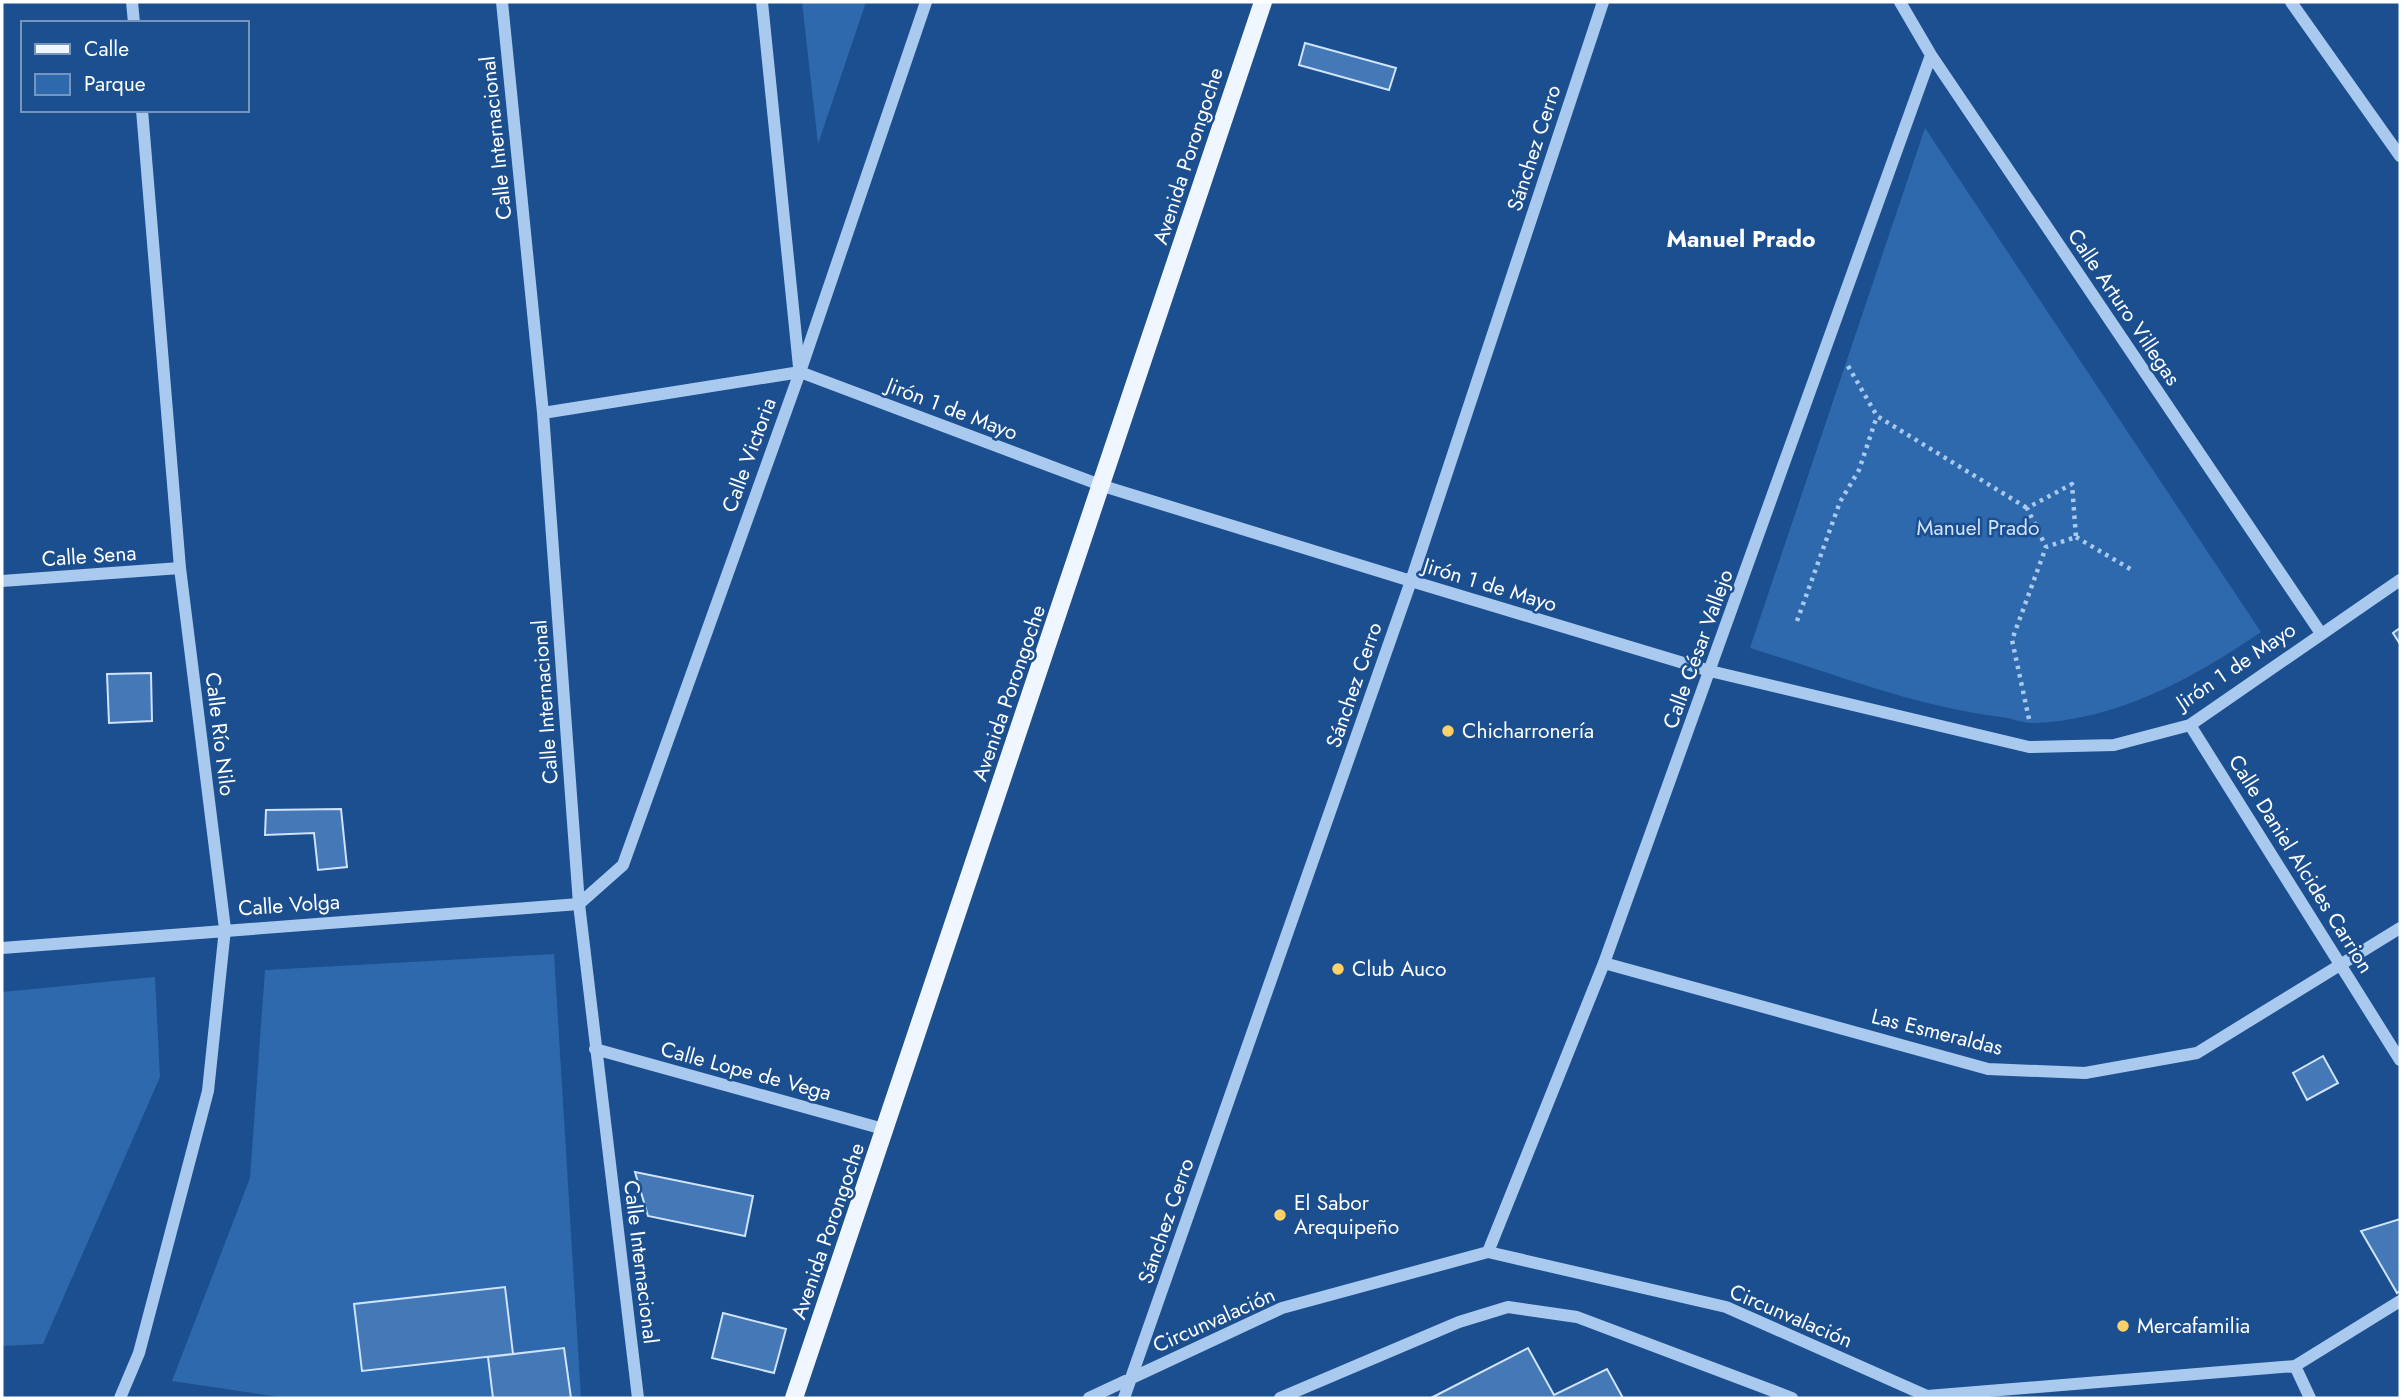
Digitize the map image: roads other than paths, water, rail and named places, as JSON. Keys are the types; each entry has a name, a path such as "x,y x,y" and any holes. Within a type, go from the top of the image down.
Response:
{"main road":[{"name":"Avenida Porongoche","path":"794,1398 887,1130 1263,2"}],"street":[{"path":"132,2 134,21"},
{"name":"Calle Internacional","path":"502,2 543,412 579,904 638,1398"},
{"path":"762,2 800,372"},
{"name":"Calle Victoria","path":"579,904 622,865 800,372 926,2"},
{"name":"Sánchez Cerro","path":"1124,1398 1411,581 1603,2"},
{"name":"Calle Arturo Villegas","path":"1900,2 1931,55 2320,632"},
{"path":"2291,2 2400,156"},
{"name":"Calle César Vallejo","path":"1489,1252 1604,963 1831,339 1931,55"},
{"name":"Calle Río Nilo","path":"120,1398 139,1353 208,1091 225,929 180,568 142,112"},
{"name":"Jirón 1 de Mayo","path":"543,412 800,372 1103,486 1411,581 1710,671 2029,747 2114,745 2190,725 2320,632 2400,580"},
{"name":"Calle Sena","path":"2,581 180,568"},
{"name":"Calle Daniel Alcides Carrion","path":"2190,725 2400,1060"},
{"name":"Calle Volga","path":"2,948 579,904"},
{"name":"Las Esmeraldas","path":"1604,963 1988,1069 2085,1073 2196,1053 2400,928"},
{"name":"Calle Lope de Vega","path":"595,1049 887,1130"},
{"name":"Circunvalación","path":"1089,1398 1282,1308 1489,1252 1726,1307 1928,1397 2295,1366 2400,1301"},
{"path":"1280,1398 1459,1322 1508,1307 1577,1317 1792,1398"},
{"path":"2295,1366 2310,1398"}],"place":[{"name":"Chicharronería","path":"1448,731"},
{"name":"Club Auco","path":"1338,969"},
{"name":"El Sabor Arequipeño","path":"1280,1215"},
{"name":"Mercafamilia","path":"2123,1326"}],"district":[{"name":"Manuel Prado","path":"1741,239"}]}
